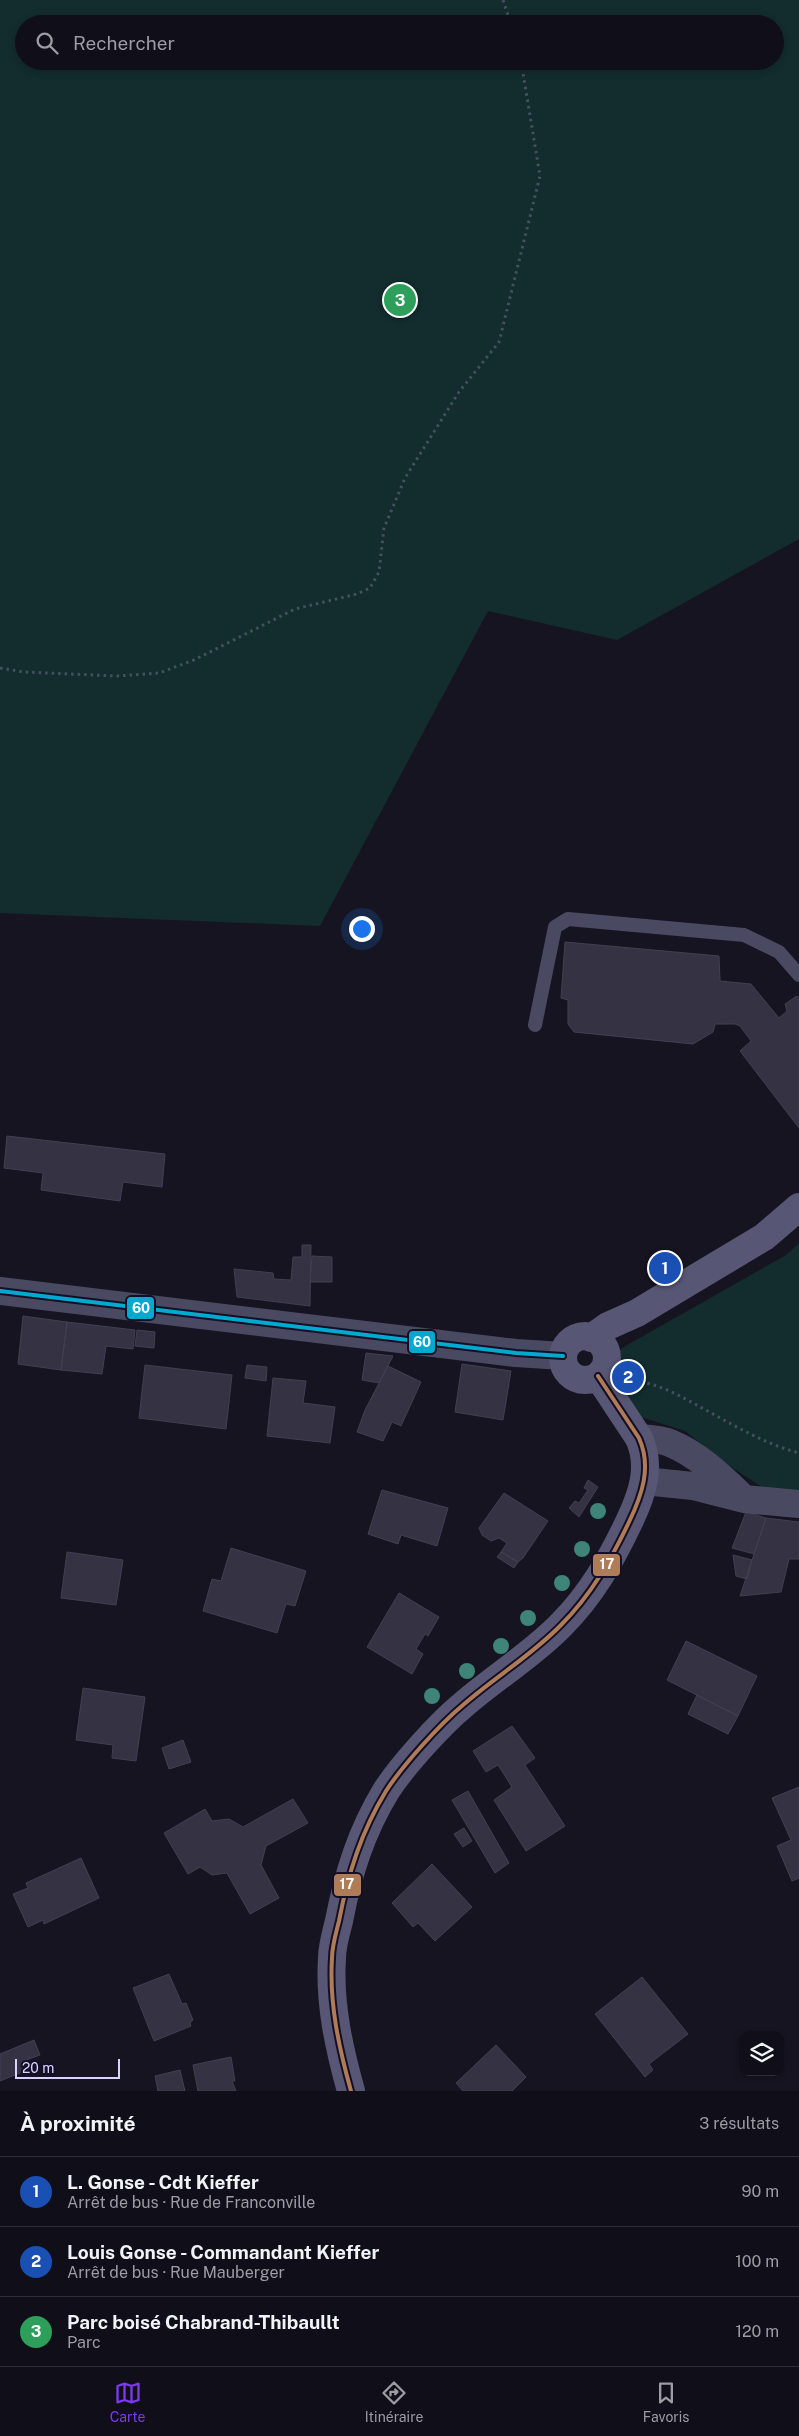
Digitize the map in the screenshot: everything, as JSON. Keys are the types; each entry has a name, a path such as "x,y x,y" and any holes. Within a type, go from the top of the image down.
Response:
{"street":[{"path":"598,1343 626,1328 637,1313 764,1238 799,1207"},
{"path":"0,1291 506,1352 564,1356"},
{"path":"580,1337 598,1343 607,1362 605,1369 598,1376 587,1380 573,1377 564,1365 564,1356 568,1345 580,1337"},
{"path":"351,2091 336,2031 332,1996 332,1957 351,1866 368,1825 387,1790 417,1753 462,1706 522,1660 561,1625 594,1586 613,1555 637,1506 644,1481 646,1464 644,1448 598,1376"},
{"path":"639,1438 669,1442 686,1451 719,1476 744,1499"},
{"path":"644,1481 693,1486 744,1499 799,1504"}],"lane":[{"path":"535,1025 555,927 568,919 744,935 779,952 799,975"}],"path":[{"path":"503,0 508,15"},
{"path":"0,668 24,672 117,676 158,674 194,660 295,609 357,594 370,588 378,572 384,528 405,478 458,392 499,342 540,176 523,70"},
{"path":"598,1376 648,1383 671,1390 748,1433 783,1449 799,1453"}],"green space":[{"path":"0,0 799,0 799,539 617,640 488,611 320,926 0,913"},
{"path":"799,1243 799,1493 768,1491 725,1463 685,1431 641,1417 614,1376 615,1361 622,1348 786,1255"}],"building":[{"path":"565,942 719,956 720,981 751,984 779,1018 787,1011 785,1004 797,996 799,999 799,1128 740,1051 751,1041 740,1026 735,1024 715,1024 713,1032 693,1044 574,1032 568,1024 568,1000 561,998"},
{"path":"7,1136 165,1154 162,1187 123,1182 120,1201 41,1190 43,1173 4,1168"},
{"path":"302,1245 311,1245 310,1306 237,1297 234,1269 273,1273 274,1279 291,1280 293,1257 302,1257"},
{"path":"312,1256 332,1257 332,1282 310,1282"},
{"path":"23,1316 67,1322 61,1370 18,1364"},
{"path":"67,1322 135,1330 133,1349 106,1346 102,1374 61,1370"},
{"path":"137,1330 155,1332 154,1348 135,1346"},
{"path":"366,1353 393,1356 379,1383 362,1380"},
{"path":"462,1364 511,1371 503,1420 455,1412"},
{"path":"145,1365 232,1375 226,1429 139,1418"},
{"path":"247,1365 267,1367 266,1381 245,1378"},
{"path":"388,1366 421,1382 401,1426 392,1422 383,1441 357,1432 365,1410"},
{"path":"273,1378 306,1381 303,1403 335,1407 330,1443 267,1436"},
{"path":"588,1480 598,1487 579,1517 569,1508 575,1501 579,1503 588,1490 584,1488"},
{"path":"382,1490 448,1508 437,1546 401,1535 398,1544 368,1534"},
{"path":"504,1493 548,1521 523,1558 518,1562 501,1552 507,1543 499,1538 491,1541 482,1535 479,1528"},
{"path":"746,1512 766,1518 754,1554 732,1548"},
{"path":"766,1518 799,1522 799,1559 789,1559 781,1592 740,1596"},
{"path":"231,1548 306,1571 295,1606 286,1604 277,1633 203,1611 212,1579 221,1581"},
{"path":"67,1552 123,1560 116,1605 61,1598"},
{"path":"501,1552 518,1562 514,1568 497,1557"},
{"path":"733,1555 752,1560 747,1579 736,1576"},
{"path":"399,1593 439,1617 428,1636 425,1634 416,1649 423,1654 412,1674 367,1647"},
{"path":"686,1641 757,1676 738,1716 667,1680"},
{"path":"83,1688 145,1697 136,1761 112,1758 113,1745 76,1740"},
{"path":"697,1695 738,1716 728,1734 688,1714"},
{"path":"512,1726 535,1758 525,1765 565,1826 526,1851 494,1800 512,1787 498,1765 486,1772 473,1751"},
{"path":"183,1740 191,1762 169,1769 162,1748"},
{"path":"799,1787 799,1878 792,1881 777,1846 791,1840 772,1798"},
{"path":"468,1791 509,1863 495,1873 452,1800"},
{"path":"293,1799 308,1823 266,1846 261,1865 279,1898 250,1914 227,1873 212,1875 200,1867 188,1874 164,1833 205,1809 212,1821 229,1819 243,1827"},
{"path":"464,1828 472,1841 463,1847 454,1834"},
{"path":"81,1858 99,1898 44,1924 43,1920 28,1927 13,1894 28,1888 26,1883"},
{"path":"432,1864 472,1907 435,1941 418,1923 413,1927 392,1903"},
{"path":"169,1974 182,2004 186,2003 193,2020 190,2023 191,2026 154,2041 133,1988"},
{"path":"642,1977 688,2034 649,2064 653,2070 645,2077 595,2014"},
{"path":"34,2040 40,2055 26,2060 30,2069 0,2081 0,2054"},
{"path":"496,2045 526,2077 512,2091 463,2091 456,2083"},
{"path":"231,2057 235,2081 232,2081 236,2091 198,2091 193,2065"},
{"path":"180,2070 185,2091 158,2091 155,2076"}],"transit line":[{"name":"60","path":"0,1291 516,1353 563,1356"},
{"name":"17","path":"351,2091 339,2042 334,2009 331,1975 332,1953 351,1870 369,1822 393,1781 433,1734 475,1695 550,1636 572,1614 591,1589 607,1563 638,1502 644,1481 645,1460 643,1449 639,1438 598,1376"}],"place":[{"name":"Parc boisé Chabrand-Thibaullt","path":"400,300"},
{"name":"L. Gonse - Cdt Kieffer","path":"665,1268"},
{"name":"Louis Gonse - Commandant Kieffer","path":"628,1377"}]}
